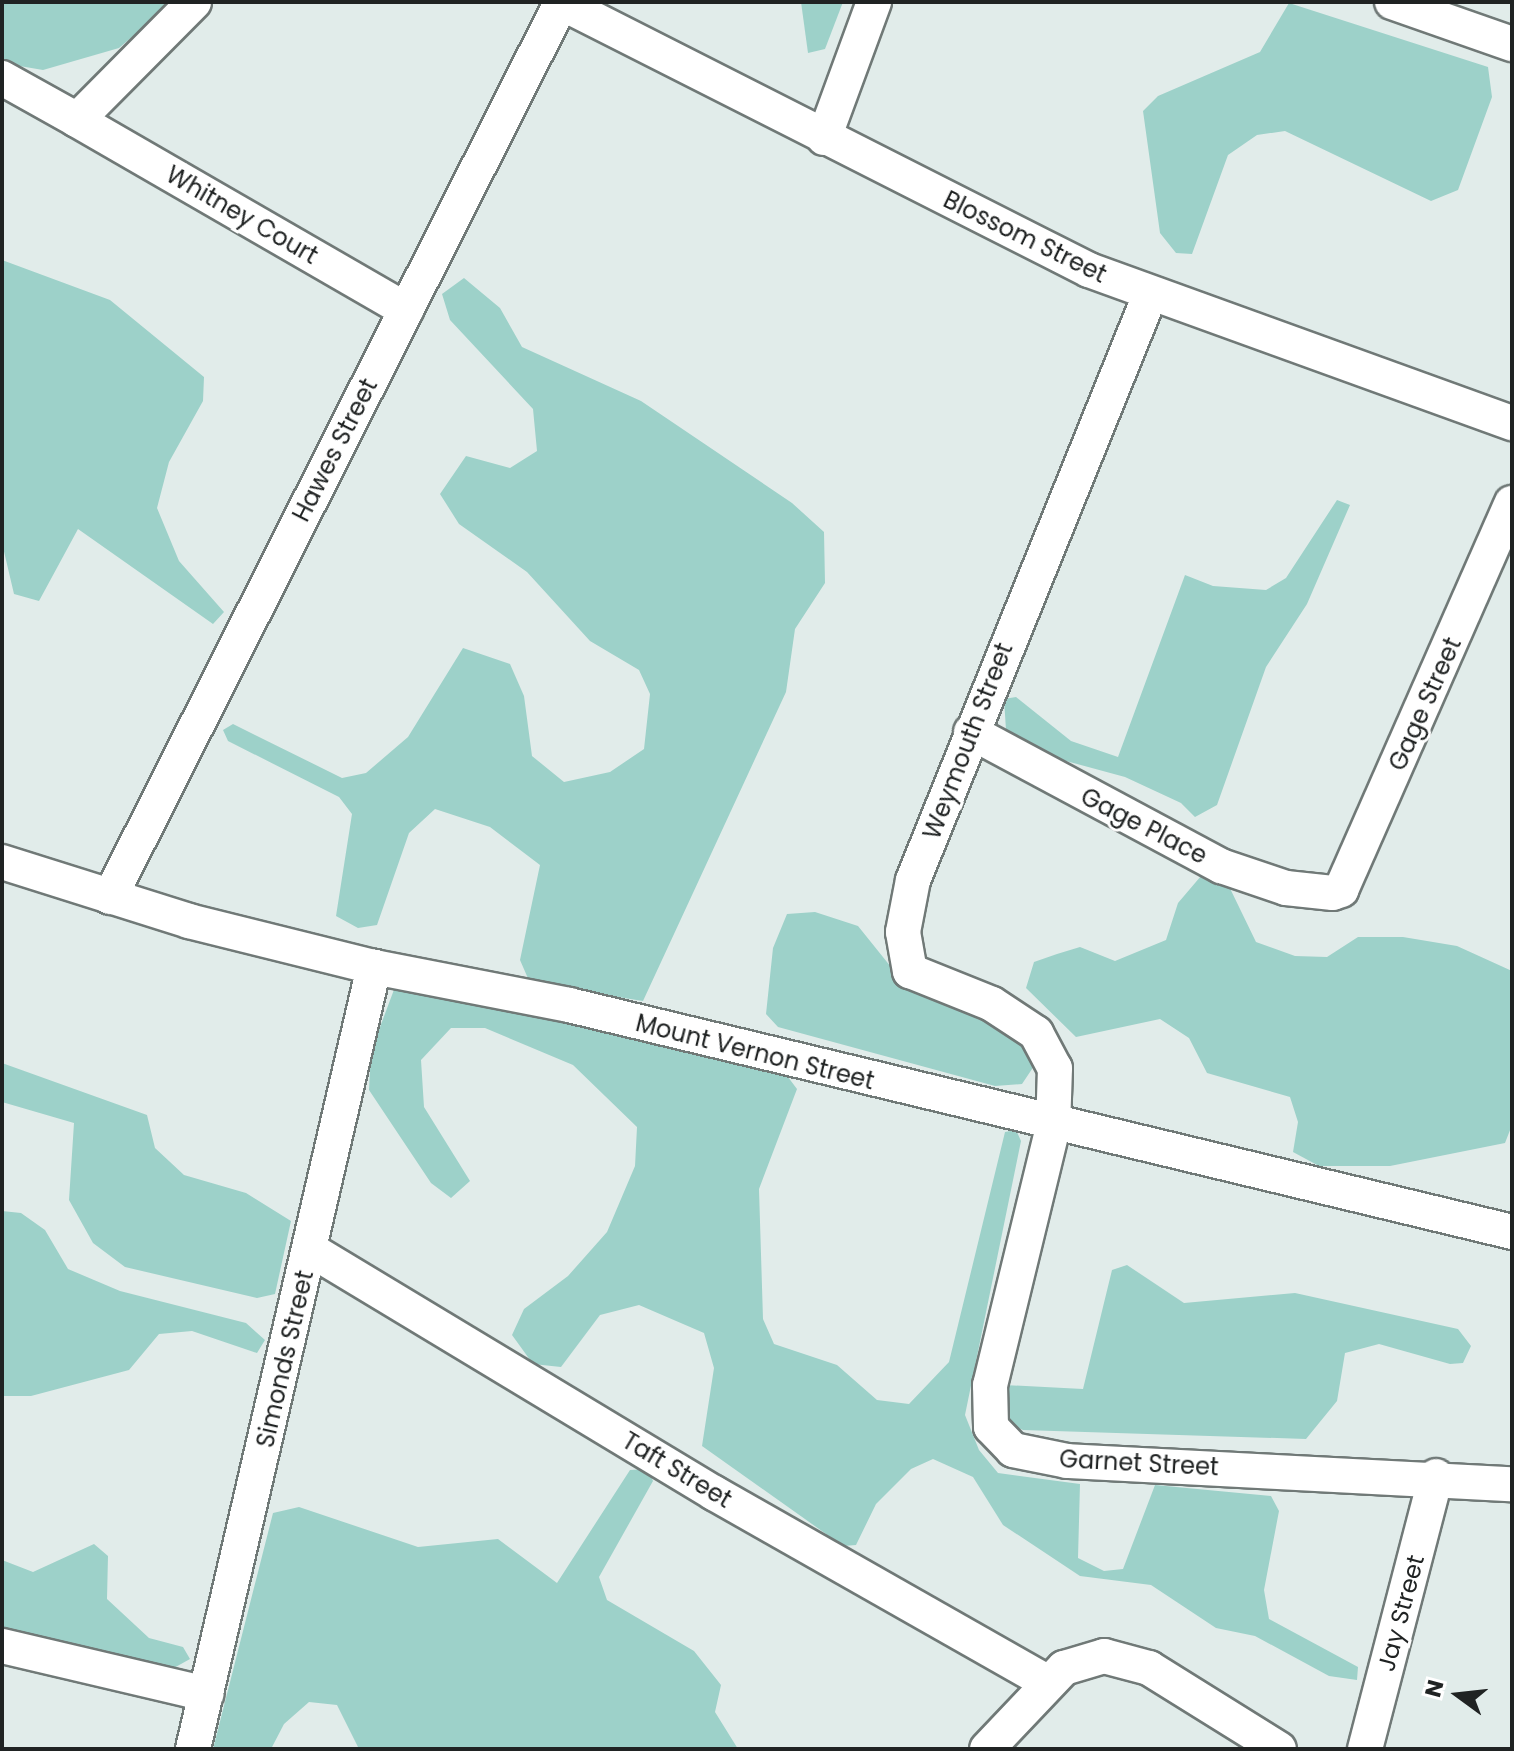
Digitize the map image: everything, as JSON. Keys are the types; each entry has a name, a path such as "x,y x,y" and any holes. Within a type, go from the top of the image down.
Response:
{"street":[{"path":"77,120 194,2"},
{"name":"Blossom Street","path":"560,2 824,138 1150,295 1512,423"},
{"name":"Hawes Street","path":"110,897 560,2"},
{"path":"824,138 874,2"},
{"path":"1392,2 1430,8 1512,44"},
{"name":"Whitney Court","path":"2,78 406,310"},
{"name":"Weymouth Street","path":"1053,1127 1055,1068 1036,1033 992,1004 910,971 902,951 913,880 1150,295"},
{"name":"Gage Street","path":"1327,896 1341,890 1512,503"},
{"name":"Gage Place","path":"971,732 1221,866 1327,896"},
{"name":"Mount Vernon Street","path":"2,862 110,897 374,967 569,1005 1053,1127 1512,1232"},
{"name":"Simonds Street","path":"193,1749 311,1250 374,967"},
{"name":"Garnet Street","path":"1053,1127 990,1385 987,1412 1001,1443 1033,1456 1098,1464 1436,1476 1512,1484"},
{"name":"Taft Street","path":"311,1250 714,1493 1047,1682"},
{"name":"Jay Street","path":"1365,1749 1436,1476"},
{"path":"2,1646 206,1694"},
{"path":"987,1749 1047,1682 1077,1660 1122,1656 1279,1749"}],"green space":[{"path":"2,2 173,2 119,48 43,70 2,63"},
{"path":"801,2 843,2 825,49 808,53"},
{"path":"1289,3 1488,67 1492,97 1458,190 1431,201 1285,131 1257,135 1228,155 1192,254 1176,253 1160,233 1143,111 1158,96 1260,52"},
{"path":"2,260 110,300 204,377 203,401 169,462 157,508 179,561 224,612 213,624 78,529 39,601 14,594 2,543"},
{"path":"464,278 500,308 522,347 641,401 792,503 824,532 825,583 795,629 786,692 643,1001 530,983 520,960 540,865 490,827 435,809 409,833 377,925 358,928 336,916 352,814 339,797 228,741 223,730 233,724 342,778 366,773 408,737 463,648 510,664 524,696 532,756 564,782 610,772 644,749 650,694 639,670 590,641 527,572 459,524 440,494 466,456 510,468 537,451 533,409 450,320 442,294"},
{"path":"1337,500 1350,505 1307,604 1266,667 1217,805 1195,817 1181,803 1125,777 1033,752 1006,730 1004,699 1016,697 1071,741 1118,757 1185,575 1213,586 1266,590 1286,578"},
{"path":"1201,876 1224,876 1256,942 1295,956 1327,957 1358,937 1403,937 1457,946 1512,971 1512,1125 1505,1143 1390,1166 1319,1166 1293,1152 1298,1122 1290,1097 1207,1073 1189,1038 1160,1019 1076,1037 1026,988 1034,962 1057,954 1080,947 1115,961 1166,940 1178,903"},
{"path":"815,912 858,926 895,972 1010,1031 1028,1047 1034,1066 1022,1084 995,1086 778,1027 766,1014 773,948 787,914"},
{"path":"411,983 788,1077 797,1089 759,1189 763,1319 774,1344 837,1365 877,1400 909,1404 949,1362 1005,1132 1016,1130 1021,1141 965,1415 979,1450 998,1473 1080,1484 1078,1558 1104,1571 1123,1569 1155,1485 1271,1496 1279,1511 1264,1590 1269,1619 1358,1667 1357,1680 1329,1676 1255,1636 1216,1628 1151,1585 1080,1576 1003,1525 973,1477 933,1459 911,1469 876,1504 856,1545 843,1546 702,1446 714,1368 704,1333 639,1305 600,1315 561,1367 533,1364 512,1335 524,1309 568,1276 607,1232 635,1166 637,1127 573,1065 485,1028 451,1028 421,1060 424,1107 470,1181 451,1198 431,1183 369,1090 371,1051 395,987"},
{"path":"2,1063 147,1115 155,1148 184,1175 246,1193 291,1221 275,1294 257,1298 125,1267 93,1243 69,1200 74,1123 2,1102"},
{"path":"2,1211 21,1213 45,1230 68,1269 120,1291 246,1323 265,1340 257,1353 192,1331 159,1334 129,1370 31,1396 2,1396"},
{"path":"1127,1265 1184,1303 1295,1293 1458,1329 1471,1346 1463,1363 1450,1364 1379,1344 1345,1353 1337,1401 1306,1439 1023,1430 1005,1422 1004,1385 1083,1389 1112,1270"},
{"path":"648,1469 653,1481 599,1577 607,1600 694,1651 721,1685 715,1712 738,1749 359,1749 337,1705 309,1702 284,1724 271,1749 213,1749 273,1513 299,1507 418,1547 498,1539 557,1583 630,1470"},
{"path":"94,1544 108,1556 107,1599 149,1638 183,1647 190,1659 172,1669 2,1632 2,1560 33,1572"}]}
